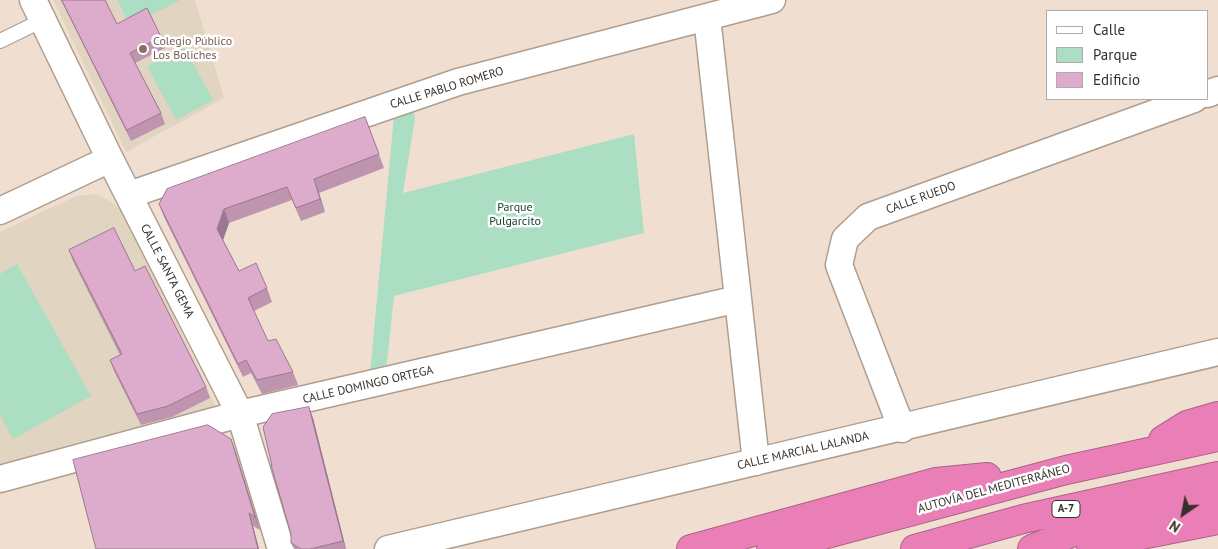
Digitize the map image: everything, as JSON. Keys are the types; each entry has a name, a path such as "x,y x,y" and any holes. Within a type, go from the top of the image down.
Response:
{"highway":[{"path":"1141,454 1187,425 1218,416"},
{"name":"AUTOVÍA DEL MEDITERRÁNEO","path":"771,549 1066,470 1218,437"},
{"path":"691,549 936,482 1066,470"},
{"name":"A-7","path":"914,549 1023,519 1218,476"},
{"path":"1032,549 1092,526 1218,498"},
{"path":"1070,549 1218,520"}],"street":[{"name":"CALLE PABLO ROMERO","path":"129,196 458,82 772,0"},
{"name":"CALLE SANTA GEMA","path":"38,10 110,159 240,414 280,549"},
{"path":"707,17 756,462"},
{"name":"CALLE RUEDO","path":"902,429 840,265 845,239 868,217 1191,100"},
{"path":"0,211 110,159"},
{"name":"CALLE DOMINGO ORTEGA","path":"0,479 240,414 738,299"},
{"name":"CALLE MARCIAL LALANDA","path":"388,549 902,429 1218,352"}],"lane":[{"path":"0,41 38,10"}],"shaded area":[{"name":"Colegio Público Los Boliches","path":"53,0 195,0 224,98 126,152"},
{"path":"96,194 113,203 127,215 216,407 0,467 0,232 76,196"}],"green space":[{"path":"117,0 179,0 179,1 130,25"},
{"path":"184,47 213,100 176,120 147,66"},
{"name":"Parque Pulgarcito","path":"411,99 415,118 403,193 634,134 644,233 394,296 385,381 369,384 395,105"},
{"path":"17,264 91,396 13,439 0,415 0,274"}],"building":[{"path":"62,0 105,0 117,24 147,8 161,37 130,53 161,113 127,130"},
{"path":"365,117 379,154 314,179 320,199 296,208 287,187 224,209 217,229 239,271 256,263 267,288 248,298 268,341 276,339 293,372 257,380 246,360 238,364 159,204 167,189"},
{"path":"114,228 135,271 145,266 206,387 168,406 137,414 110,360 122,354 69,250"},
{"path":"309,407 343,541 310,549 301,549 291,543 291,534 271,465 263,427 272,414"},
{"path":"208,425 231,439 255,517 249,513 258,549 96,549 73,460"}],"place":[{"name":"Colegio Público Los Boliches","path":"143,49"}]}
